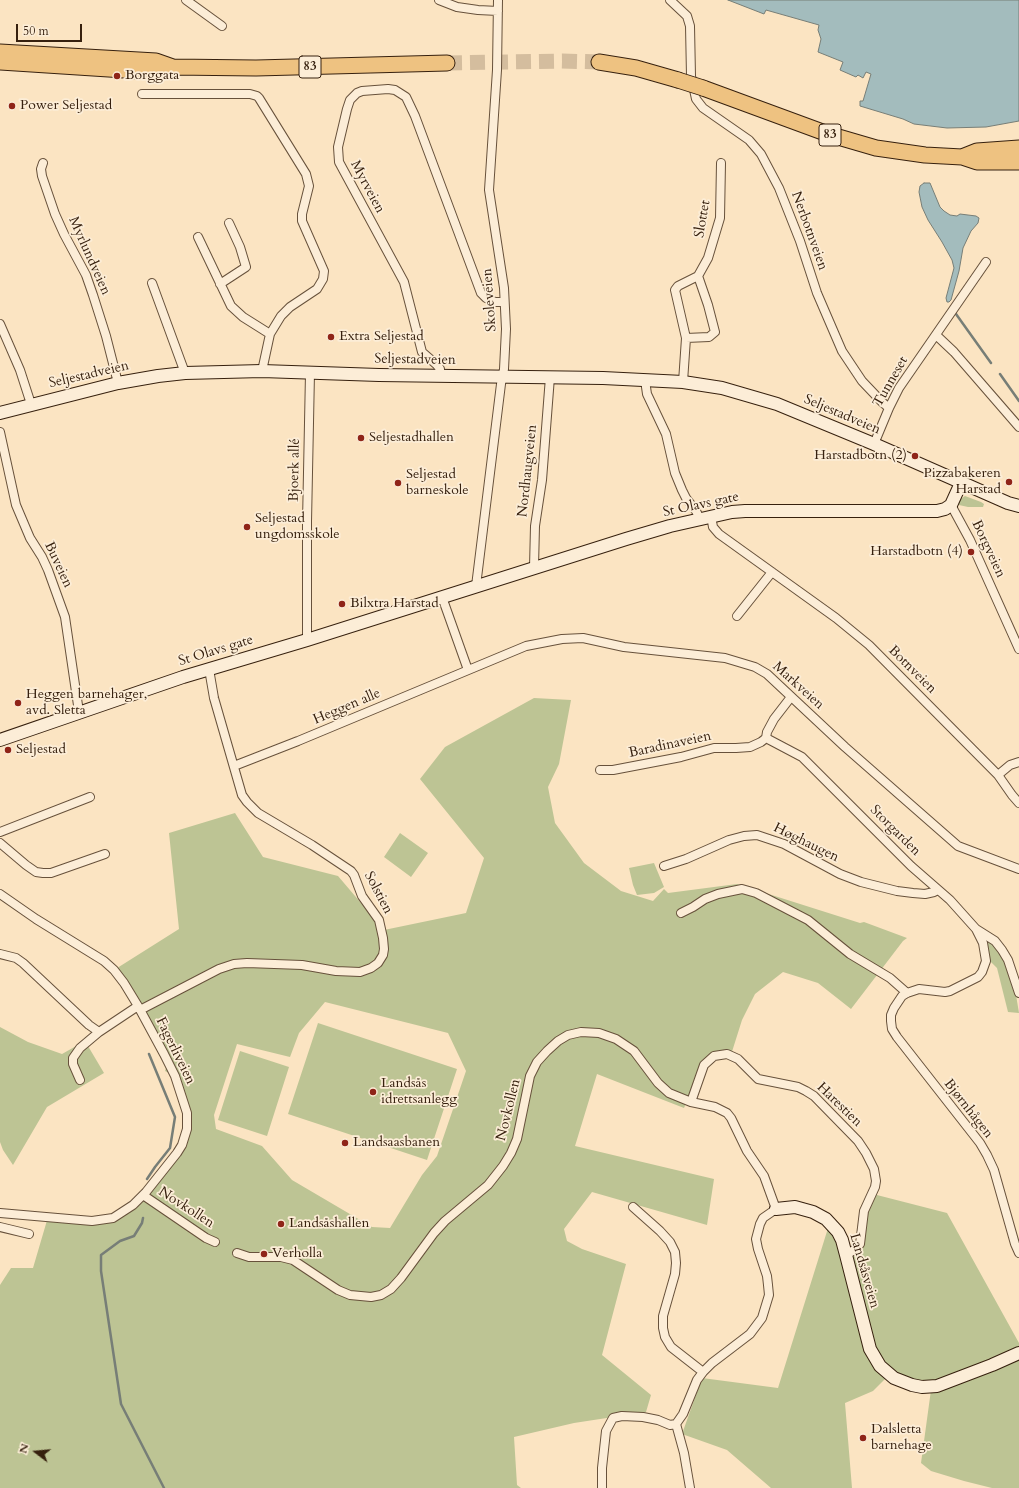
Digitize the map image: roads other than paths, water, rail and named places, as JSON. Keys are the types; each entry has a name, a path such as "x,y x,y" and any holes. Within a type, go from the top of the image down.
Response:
{"highway":[{"name":"83","path":"0,52 156,61 172,67"},
{"name":"83","path":"0,62 155,72 172,67 256,68 447,63"},
{"name":"83","path":"599,62 685,78 703,88 851,142 876,148 942,157 962,157 977,162 1019,162"},
{"name":"83","path":"962,157 976,151 1019,148"}],"street":[{"path":"186,0 222,26"},
{"path":"439,0 457,7 498,11"},
{"name":"Skoleveien","path":"476,586 504,369 506,329 504,288 489,190 496,70 498,0"},
{"path":"670,0 687,16 690,26 685,78"},
{"name":"Nerbotnveien","path":"685,78 698,103 749,140 760,154 779,188 800,241 817,293 842,351 862,381 889,408"},
{"name":"Myrveien","path":"440,376 440,369 437,365 422,352 404,282 339,162 338,147 347,109 350,100 357,93 362,90 388,89 395,90 406,97 415,116 481,293 486,298 494,302 504,302"},
{"path":"142,94 250,94 257,96 306,174 309,186 302,214 302,221 324,272 323,279 317,289 290,307 281,316 270,334 262,372"},
{"name":"Myrlundveien","path":"43,163 41,170 42,176 55,214 66,239 86,275 106,336 118,383"},
{"name":"Slottet","path":"698,276 708,258 720,218 721,163"},
{"path":"220,284 246,267 240,247 229,224"},
{"path":"198,237 231,306 244,318 270,334"},
{"name":"Tunneset","path":"874,444 899,388 986,262"},
{"path":"683,382 686,338 675,290 678,286 698,276 715,332 709,337 686,338"},
{"path":"152,283 185,372"},
{"path":"0,324 20,370 31,404"},
{"path":"936,335 954,352 1019,427"},
{"name":"Seljestadveien","path":"0,413 118,383 185,372 550,377 683,382 722,388 763,399 874,444 1008,504 1019,506"},
{"name":"Bjoerk allé","path":"307,640 307,522 310,373"},
{"name":"Nordhaugveien","path":"534,568 535,526 542,480 550,377"},
{"name":"Botnveien","path":"645,380 647,394 666,434 673,465 686,498 696,511 706,517 715,530 836,618 869,646 998,775 1019,803"},
{"name":"Buveien","path":"0,432 16,505 30,538 45,564 65,617 79,712"},
{"path":"951,505 960,483"},
{"name":"St Olavs gate","path":"0,740 208,669 307,640 633,536 706,517 745,511 937,511 945,509 951,505"},
{"name":"Borgveien","path":"951,505 970,540 1019,650"},
{"path":"738,616 772,572"},
{"path":"442,597 468,670"},
{"name":"Markveien","path":"468,670 526,646 562,639 583,638 624,647 725,658 748,664 762,670 845,747 958,846 1019,869"},
{"name":"Solstien","path":"80,1080 73,1064 73,1058 80,1048 99,1032 139,1008 219,969 234,964 247,963 302,965 336,971 360,972 371,968 378,963 382,955 383,938 379,920 362,896 351,871 312,845 266,818 252,808 242,795 214,698 208,669"},
{"name":"Heggen alle","path":"234,766 298,742 468,670"},
{"path":"766,738 767,732 774,719 791,697"},
{"name":"Baradinaveien","path":"600,770 613,770 681,757 714,748 750,747 766,738"},
{"name":"Storgarden","path":"766,738 802,757 898,853 950,900 976,929 994,941 1008,960 1019,993"},
{"path":"998,775 1010,765 1019,762"},
{"path":"0,832 90,797"},
{"name":"Høghaugen","path":"664,866 686,859 733,839 757,835 784,844 840,874 861,882 897,891 913,893 925,894 938,890"},
{"path":"0,843 32,870 43,874 51,873 105,854"},
{"path":"680,913 705,899 718,894 742,889 756,893 808,920 850,954 890,978 907,993 920,989 945,992 950,991 978,977 982,972 986,961 983,943 976,929"},
{"name":"Fagerliveien","path":"0,894 36,919 104,961 114,970 124,983 139,1008 175,1076 188,1112 187,1129 182,1145 163,1171 134,1205 112,1218 92,1221 0,1213"},
{"path":"0,954 16,958 23,963 89,1025 99,1032"},
{"name":"Bjørnhågen","path":"907,993 902,996 894,1008 892,1015 892,1029 908,1052 980,1143 987,1155 994,1170 1008,1221 1019,1253"},
{"name":"Novkollen","path":"237,1253 249,1257 280,1257 293,1260 338,1290 350,1295 371,1297 381,1295 391,1289 442,1225 488,1185 503,1166 517,1139 530,1076 534,1068 558,1041 568,1035 581,1032 590,1032 609,1036 623,1042 634,1051 663,1088 675,1096 691,1102 715,1107 727,1114 731,1118 747,1151 764,1176 776,1209"},
{"name":"Harestien","path":"691,1102 704,1065 714,1056 727,1054 738,1058 758,1079 806,1090 814,1096 858,1140 874,1169 876,1181 875,1187 864,1211 860,1244 846,1255"},
{"name":"Novkollen","path":"143,1195 206,1238 215,1242"},
{"path":"633,1207 660,1231 670,1242 675,1252 675,1274 663,1316 665,1337 671,1347 703,1372"},
{"name":"Landsåsveien","path":"776,1209 795,1207 821,1215 832,1224 838,1232 842,1240 870,1349 880,1366 894,1378 922,1387 937,1386 986,1368 1019,1353"},
{"path":"602,1488 602,1468 606,1431 613,1418 622,1416 643,1417 658,1420 670,1425 676,1424 683,1414 697,1380 703,1372 712,1363 750,1334 762,1318 769,1295 767,1276 756,1239 763,1218 776,1209"},
{"path":"0,1227 29,1234"},
{"path":"676,1424 684,1453 690,1488"}],"water":[{"path":"728,0 1019,0 1019,121 986,127 947,128 914,124 903,119 860,106 860,101 863,101 871,74 866,72 863,78 858,75 856,77 840,70 843,62 818,52 821,39 818,30 819,25 766,10 764,14"},
{"path":"924,183 930,183 940,207 950,215 957,216 960,214 976,216 979,218 978,223 971,231 963,248 959,271 951,300 949,302 947,302 946,298 954,268 952,260 922,207 919,192 920,186"}],"waterway":[{"path":"956,314 991,363"},
{"path":"1000,374 1019,401"},
{"path":"147,1179 170,1148 175,1117 149,1054"},
{"path":"143,1218 142,1223 134,1236 120,1241 101,1255 101,1271 121,1404 164,1488"}],"tunnel":[{"path":"447,63 562,61 599,62"}],"place":[{"name":"Borggata","path":"117,76"},
{"name":"Power Seljestad","path":"12,106"},
{"name":"Extra Seljestad","path":"331,337"},
{"name":"Seljestadhallen","path":"361,438"},
{"name":"Harstadbotn (2)","path":"915,456"},
{"name":"Pizzabakeren Harstad","path":"1009,482"},
{"name":"Seljestad barneskole","path":"398,483"},
{"name":"Seljestad ungdomsskole","path":"247,527"},
{"name":"Harstadbotn (4)","path":"971,552"},
{"name":"Bilxtra Harstad","path":"342,604"},
{"name":"Heggen barnehager, avd. Sletta","path":"18,703"},
{"name":"Seljestad","path":"8,750"},
{"name":"Landsås idrettsanlegg","path":"373,1092"},
{"name":"Landsaasbanen","path":"345,1143"},
{"name":"Landsåshallen","path":"281,1224"},
{"name":"Verholla","path":"264,1254"},
{"name":"Dalsletta barnehage","path":"863,1438"}]}
